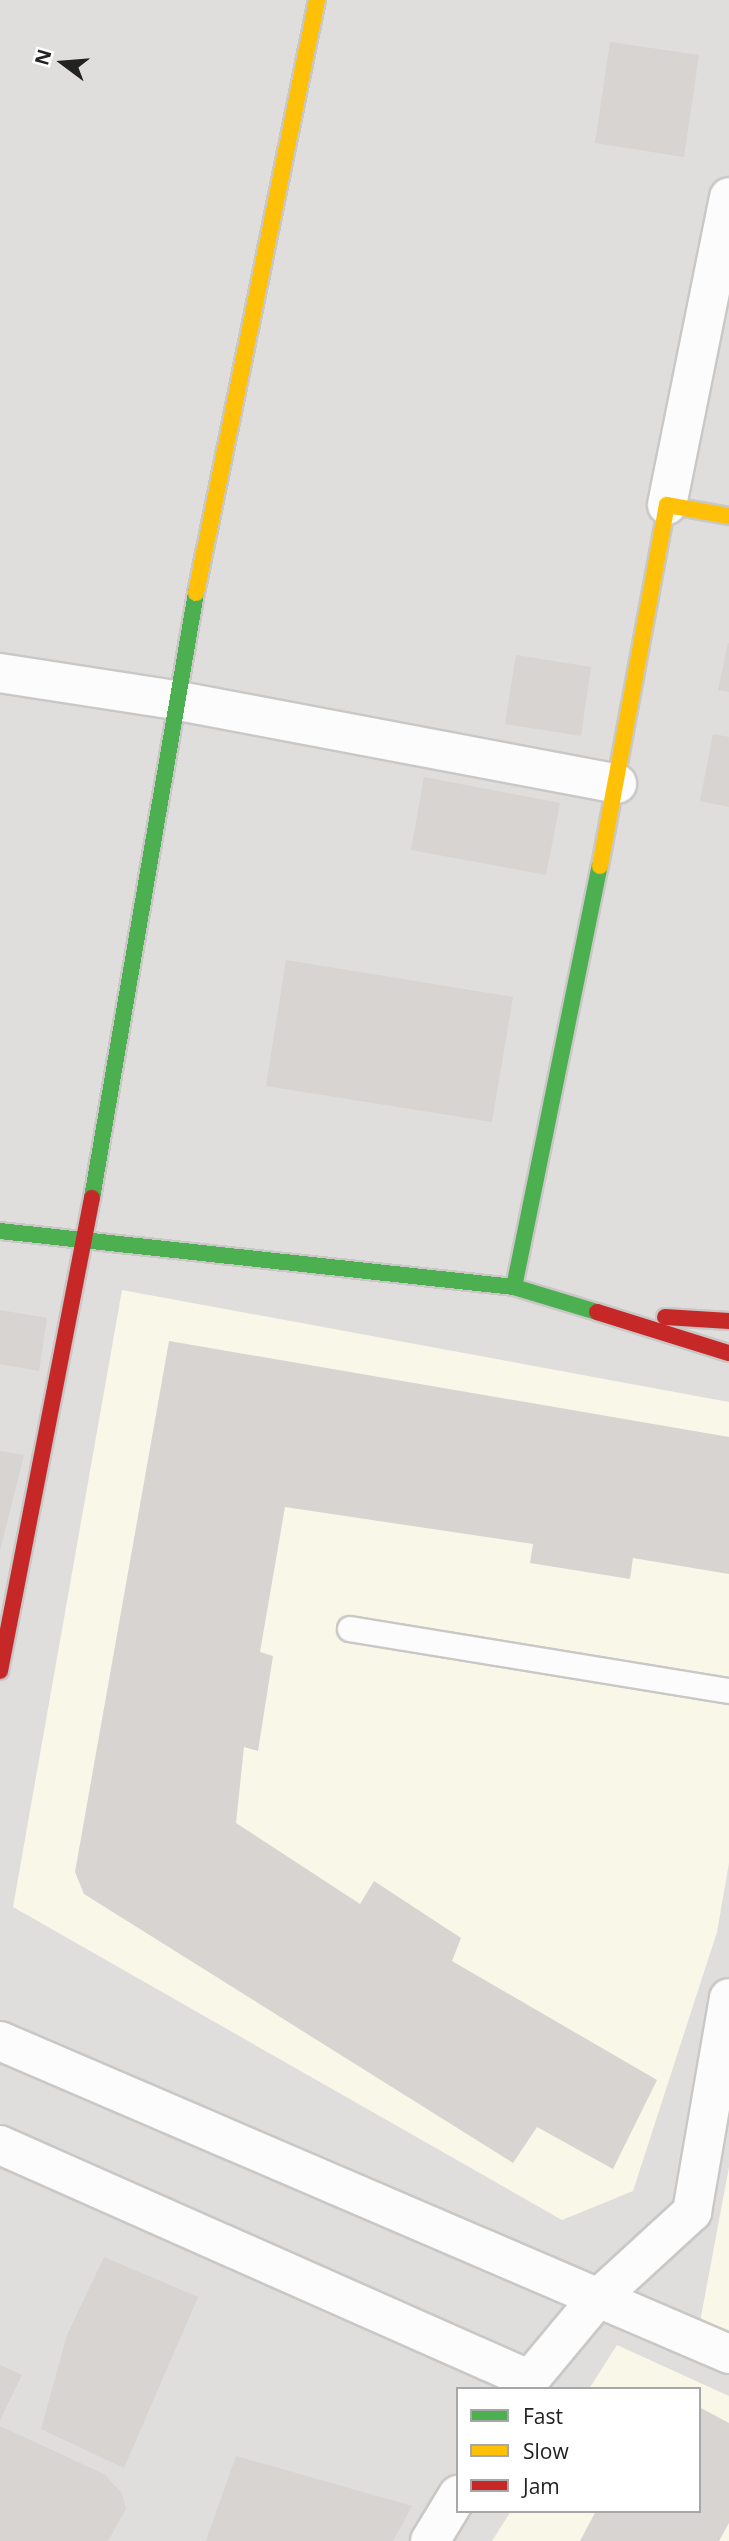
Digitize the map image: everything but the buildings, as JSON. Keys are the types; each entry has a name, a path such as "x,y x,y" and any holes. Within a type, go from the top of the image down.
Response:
{"street":[{"path":"0,1671 8,1580 85,1240 174,700 317,0"},
{"path":"514,1287 617,784 667,505 729,197"},
{"path":"667,505 729,516"},
{"path":"0,673 174,700 617,784"},
{"path":"0,1231 514,1287 615,1314 729,1353"},
{"path":"615,1314 729,1321"},
{"path":"0,2145 525,2384 596,2301 692,2212 729,1998"},
{"path":"0,2041 596,2301 729,2354"},
{"path":"430,2541 456,2498"}],"lane":[{"path":"350,1629 729,1691"}],"shaded area":[{"path":"0,0 729,0 729,2541 0,2541"},
{"path":"122,1290 729,1402 729,1863 717,1932 633,2191 562,2220 13,1907"},
{"path":"729,2167 729,2331 700,2322"},
{"path":"617,2345 729,2396 729,2541 492,2541 510,2513 701,2513 701,2387 590,2387"}],"traffic: fast":[{"path":"92,1198 196,593"},
{"path":"514,1287 600,866"},
{"path":"0,1231 514,1287 597,1312"}],"traffic: slow":[{"path":"196,593 317,0"},
{"path":"600,866 667,505 729,516"}],"traffic: jam":[{"path":"0,1671 92,1198"},
{"path":"597,1312 729,1353"},
{"path":"665,1317 729,1321"}]}
